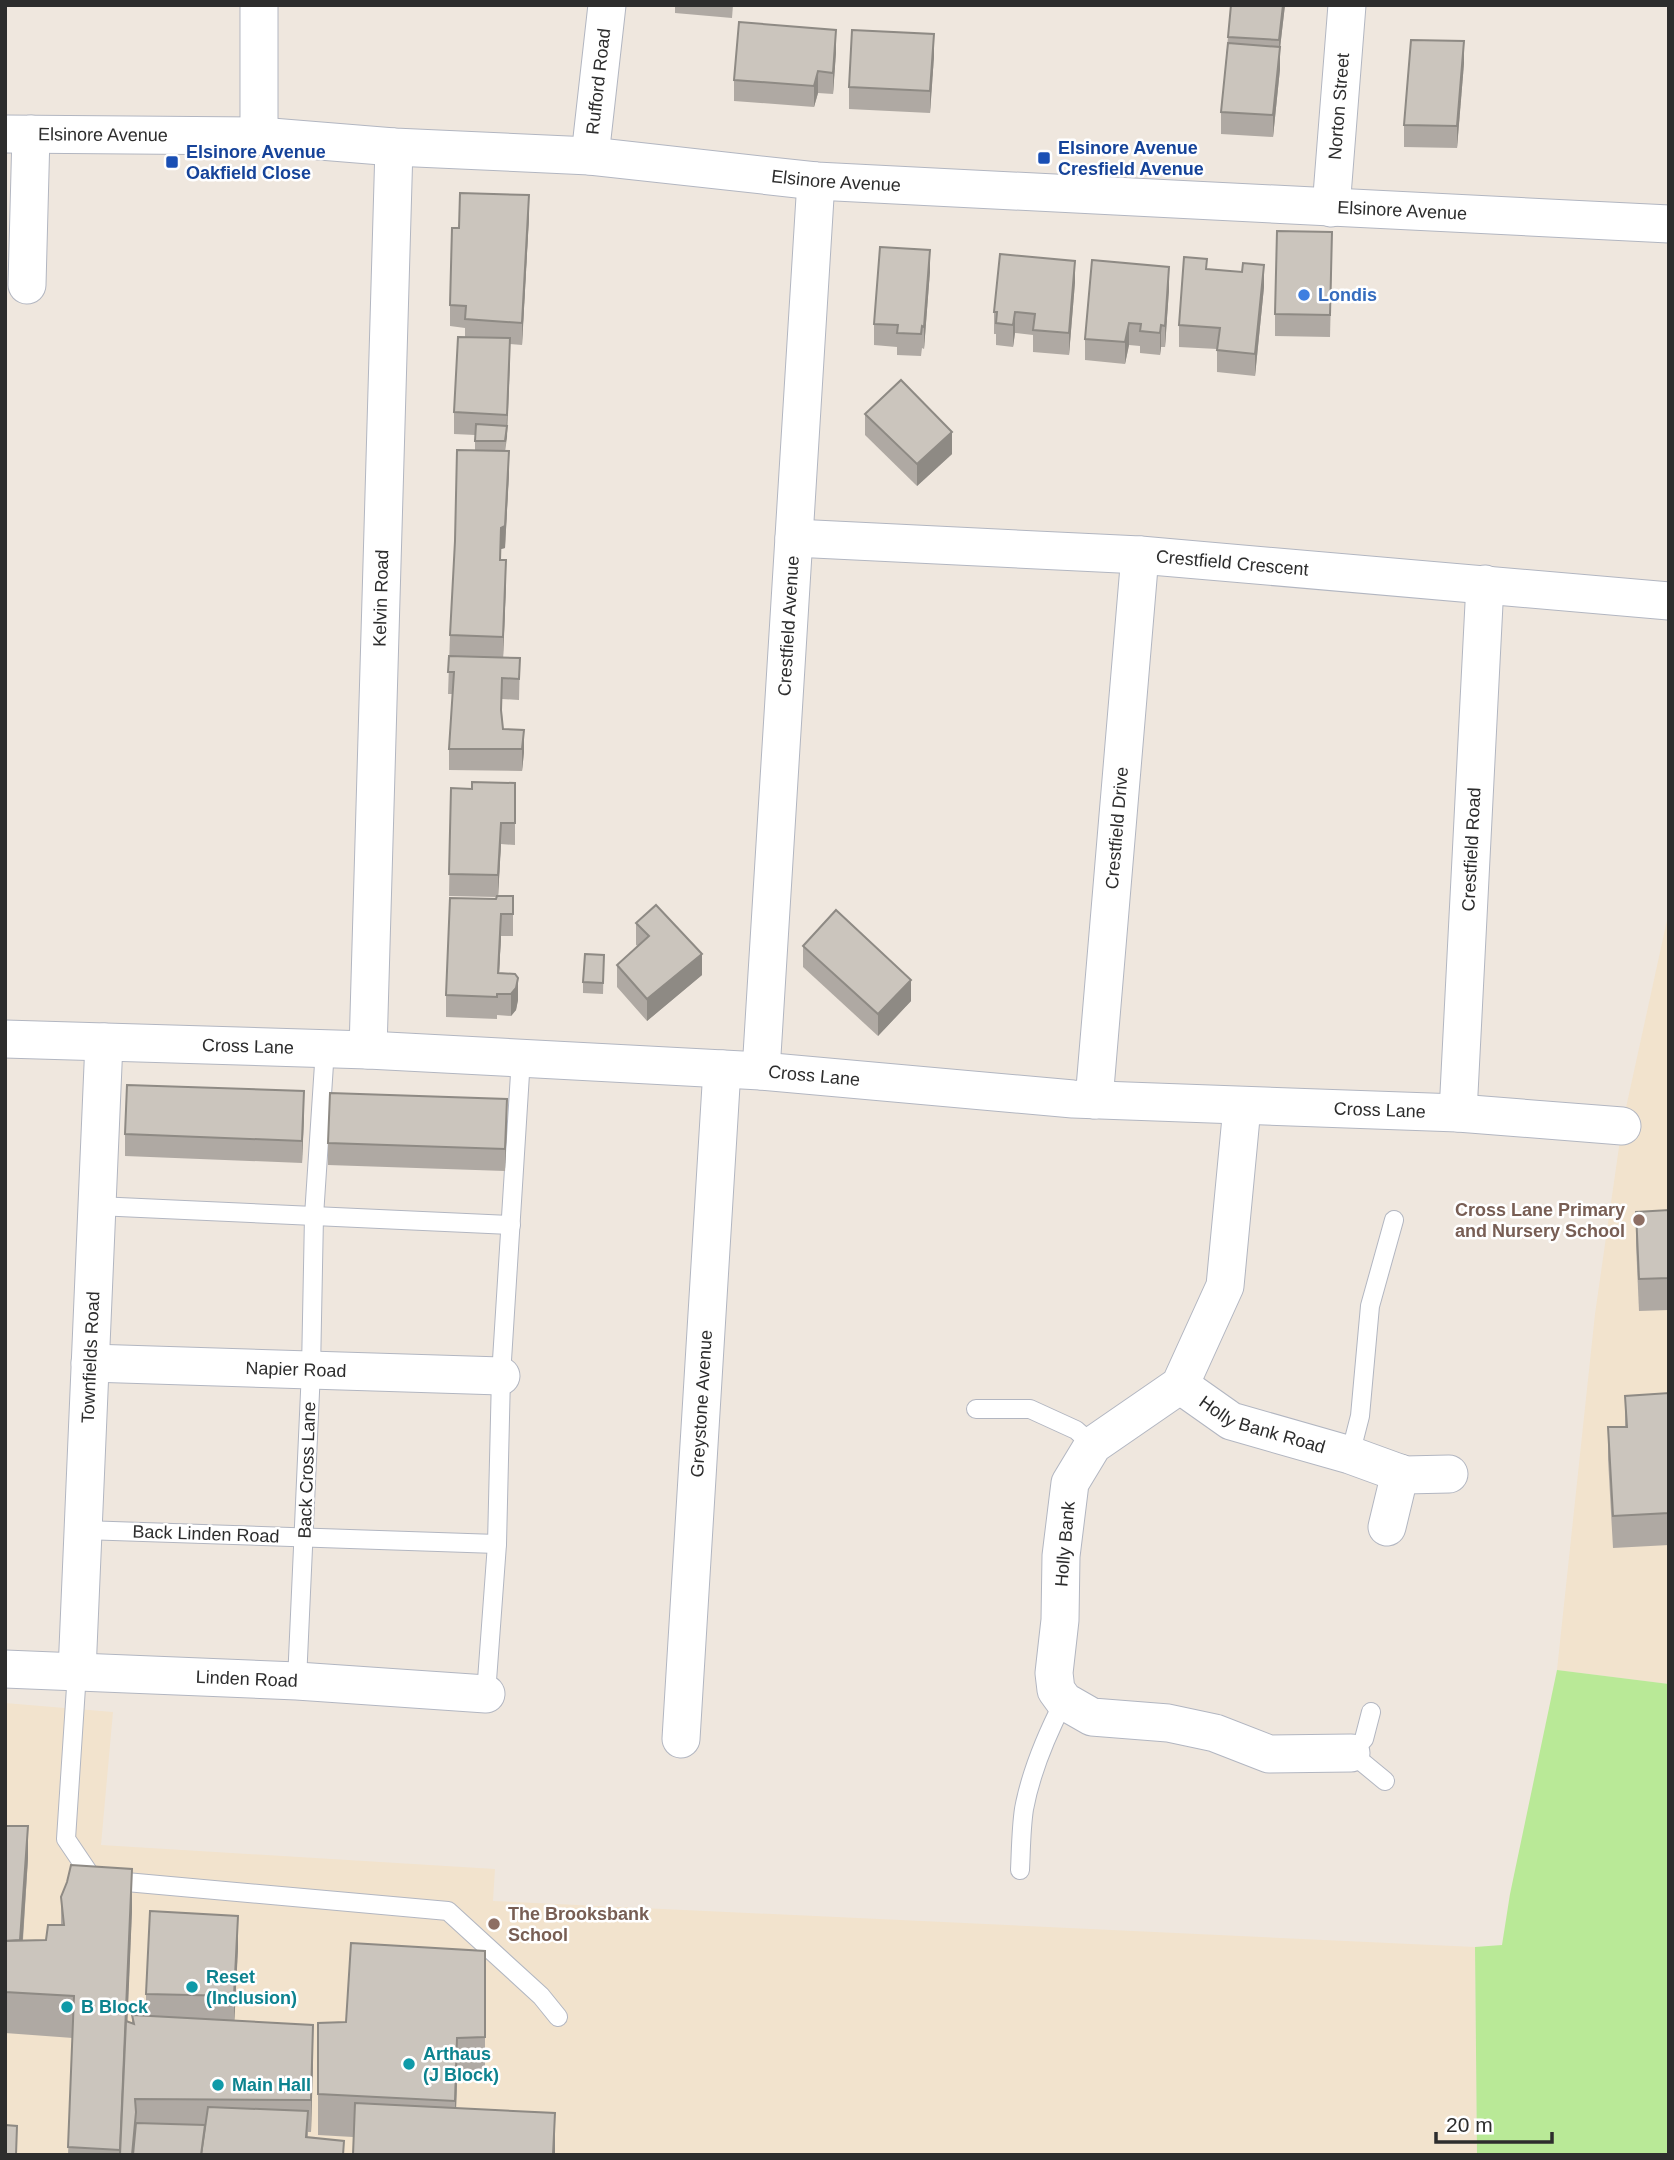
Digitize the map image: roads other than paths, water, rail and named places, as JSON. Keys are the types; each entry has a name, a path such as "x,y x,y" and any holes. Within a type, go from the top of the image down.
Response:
{"street":[{"path":"259,5 259,136"},
{"name":"Rufford Road","path":"590,156 607,5"},
{"name":"Norton Street","path":"1331,208 1347,5"},
{"path":"18,134 27,285"},
{"name":"Elsinore Avenue","path":"18,134 259,136 394,147 590,156 816,181 1669,224"},
{"name":"Kelvin Road","path":"368,1050 394,147"},
{"name":"Crestfield Avenue","path":"761,1070 816,181"},
{"name":"Crestfield Crescent","path":"794,538 1140,555 1669,601"},
{"name":"Crestfield Drive","path":"1094,1100 1140,555"},
{"name":"Crestfield Road","path":"1458,1113 1485,584"},
{"name":"Cross Lane","path":"5,1039 368,1050 761,1070 1094,1100 1458,1113 1622,1126"},
{"name":"Townfields Road","path":"77,1672 104,1042"},
{"name":"Greystone Avenue","path":"681,1740 722,1069"},
{"path":"1180,1385 1225,1286 1242,1107"},
{"name":"Napier Road","path":"90,1363 501,1376"},
{"name":"Holly Bank","path":"1064,1701 1056,1690 1054,1673 1060,1620 1061,1556 1070,1483 1093,1446 1180,1385"},
{"name":"Holly Bank Road","path":"1180,1385 1231,1420 1350,1455 1405,1475 1449,1474"},
{"path":"1387,1527 1400,1473"},
{"name":"Linden Road","path":"5,1670 297,1681 486,1693"},
{"path":"1064,1701 1092,1717 1168,1723 1215,1733 1269,1754 1351,1753"}],"lane":[{"name":"Back Cross Lane","path":"297,1681 311,1370 314,1216 325,1049"},
{"path":"486,1693 497,1544 501,1376 521,1058"},
{"path":"97,1206 511,1226"},
{"path":"1350,1455 1360,1416 1370,1306 1394,1220"},
{"path":"976,1409 1030,1409 1076,1430 1093,1446"},
{"name":"Back Linden Road","path":"83,1530 497,1544"},
{"path":"77,1672 66,1839 93,1879 448,1911 541,1996 558,2017"},
{"path":"1020,1870 1024,1811 1032,1776 1045,1738 1064,1701"},
{"path":"1371,1712 1364,1739 1351,1753 1385,1781"}],"place":[{"name":"Elsinore Avenue Cresfield Avenue","path":"1044,158"},
{"name":"Elsinore Avenue Oakfield Close","path":"172,162"},
{"name":"Londis","path":"1304,295"},
{"name":"Cross Lane Primary and Nursery School","path":"1639,1220"},
{"name":"The Brooksbank School","path":"494,1924"},
{"name":"Reset (Inclusion)","path":"192,1987"},
{"name":"B Block","path":"67,2007"},
{"name":"Arthaus (J Block)","path":"409,2064"},
{"name":"Main Hall","path":"218,2085"}]}
